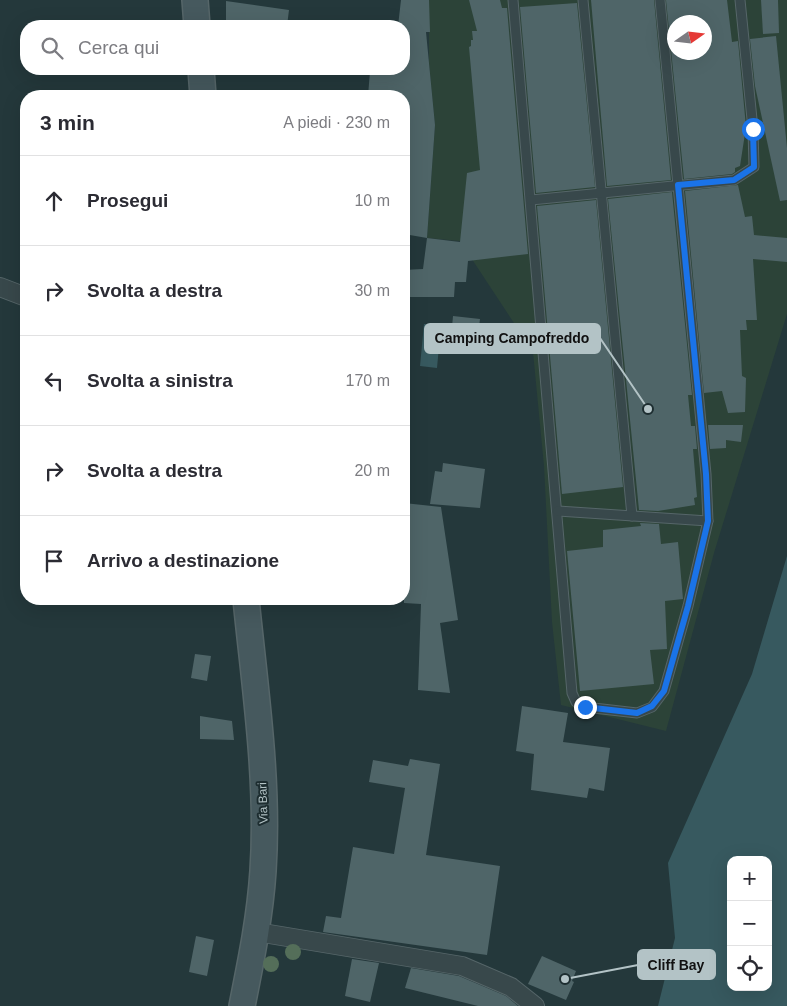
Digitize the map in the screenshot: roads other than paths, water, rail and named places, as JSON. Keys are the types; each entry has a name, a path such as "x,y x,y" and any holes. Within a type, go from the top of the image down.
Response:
{"main road":[{"path":"195,0 197,20"},
{"path":"201,75 203,90"},
{"name":"Via Bari","path":"242,1006 257,932 263,870 264,804 247,605"}],"street":[{"path":"1,287 20,289"},
{"path":"1,287 20,295"},
{"path":"257,932 462,966 511,987 536,1006"}],"lane":[{"path":"513,0 572,693 576,702 585,707 637,713 652,706 664,691 688,606 708,521 706,474 660,0"},
{"path":"583,0 603,192 632,516"},
{"path":"531,200 734,180 754,167 753,129 740,0"},
{"path":"558,511 708,521"}],"water":[{"path":"424,324 441,325 437,368 420,366"},
{"path":"787,556 787,1006 658,1006 675,938 668,863 752,674"}],"place":[{"name":"Camping Campofreddo","path":"648,409"},
{"name":"Cliff Bay","path":"565,979"}]}
